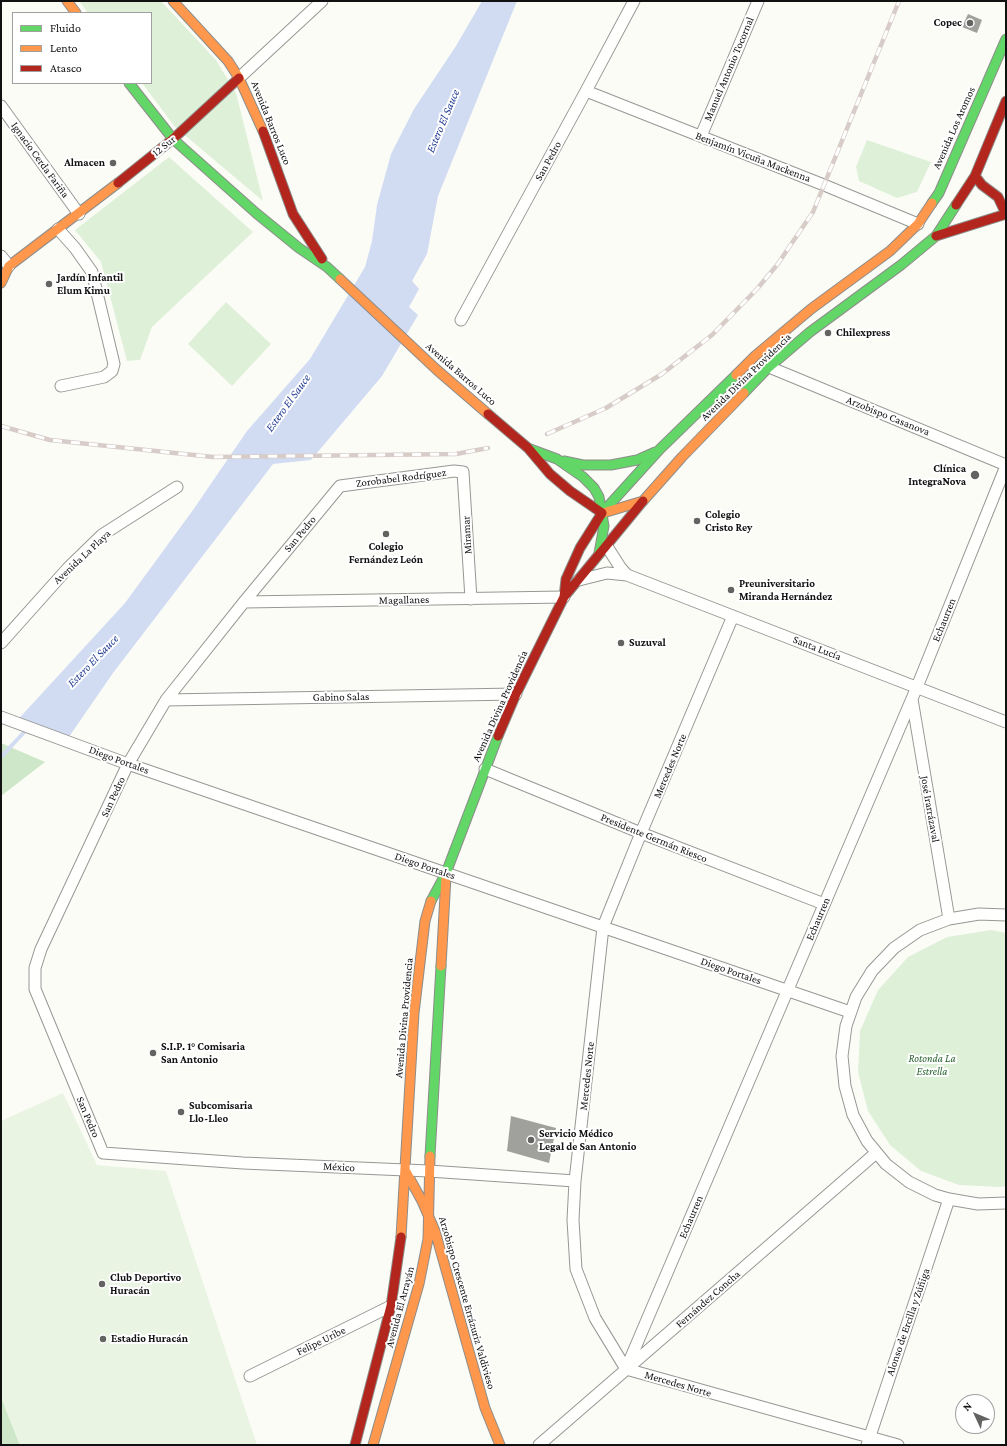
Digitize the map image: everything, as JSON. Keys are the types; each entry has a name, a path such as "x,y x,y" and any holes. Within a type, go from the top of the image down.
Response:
{"main road":[{"path":"67,1 75,12"},
{"name":"Avenida Barros Luco","path":"173,1 228,61 239,78 256,113 293,214 327,267"},
{"name":"Avenida Los Aromos","path":"918,224 939,193 980,102 1006,39"},
{"name":"12 Sur","path":"1,283 9,266 173,139 239,78"},
{"name":"Avenida Barros Luco","path":"131,84 173,139 256,213 299,248 327,267 437,370 528,448 550,474 570,491 602,513"},
{"path":"936,236 975,176 1006,101"},
{"path":"975,134 980,102"},
{"path":"973,154 975,176"},
{"name":"Avenida Divina Providencia","path":"405,1170 414,1013 425,921 432,898 446,873 485,769 516,694 564,597 579,580 602,549 682,457 769,367 810,332 901,265 936,236 1006,214 998,197 982,185 975,176"},
{"name":"Avenida Divina Providencia","path":"564,597 566,579 580,548 602,513 660,449 755,356 811,309 890,251 918,224"},
{"name":"Avenida Barros Luco","path":"528,448 557,459 583,477 594,488 599,497 602,513"},
{"path":"557,459 584,465 611,465 637,460 660,449"},
{"path":"602,549 604,526 602,513 643,501"},
{"name":"Avenida Divina Providencia","path":"429,1171 446,873"},
{"name":"Arzobispo Crescente Errázuriz Valdivieso","path":"405,1170 429,1217 439,1246 484,1408 500,1445"},
{"name":"Avenida El Arrayán","path":"355,1445 391,1306 401,1234 405,1170"},
{"name":"Avenida El Arrayán","path":"373,1445 420,1284 428,1239 429,1171"}],"street":[{"name":"12 Sur","path":"239,78 322,1"},
{"name":"San Pedro","path":"461,320 634,1"},
{"name":"Manuel Antonio Tocornal","path":"701,136 758,1"},
{"name":"Benjamín Vicuña Mackenna","path":"586,91 824,185 918,224"},
{"name":"Ignacio Cerda Fariña","path":"1,106 78,214"},
{"path":"58,229 75,248 92,272 114,364 112,371 104,377 61,386"},
{"path":"1,256 9,266"},
{"name":"Arzobispo Casanova","path":"769,367 1006,465"},
{"name":"Echaurren","path":"626,1369 912,699 1006,465"},
{"name":"Zorobabel Rodríguez","path":"340,486 454,471 463,472"},
{"name":"Miramar","path":"463,472 470,598"},
{"name":"San Pedro","path":"103,1153 35,989 35,968 41,949 128,764 166,700 244,602 340,486"},
{"name":"Avenida La Playa","path":"1,642 68,568 102,535 177,487"},
{"path":"602,549 627,575"},
{"name":"Santa Lucía","path":"579,580 607,573 627,575 1006,722"},
{"name":"Magallanes","path":"244,602 564,597"},
{"name":"Mercedes Norte","path":"734,616 641,833 603,927 575,1181 573,1220 576,1269 595,1318 626,1369 868,1441 898,1445"},
{"name":"Gabino Salas","path":"166,700 516,694"},
{"name":"José Irarrázaval","path":"912,699 949,919"},
{"name":"Diego Portales","path":"1,717 128,764 850,1012"},
{"name":"Presidente Germán Riesco","path":"485,769 641,833 824,904"},
{"path":"1006,914 979,914 949,919 920,930 894,948 868,977 850,1012 843,1041 842,1064 845,1086 853,1115 863,1135 876,1153 897,1174 922,1189 949,1200 978,1204 1006,1203"},
{"name":"México","path":"103,1153 243,1163 429,1171 575,1181"},
{"name":"Fernández Concha","path":"539,1445 876,1153"},
{"name":"Alonso de Ercilla y Zúñiga","path":"868,1441 949,1200"},
{"name":"Felipe Uribe","path":"250,1376 391,1306"}],"green space":[{"path":"79,1 161,1 216,60 236,93 263,201 175,127 143,84 152,84 152,12 87,12"},
{"path":"867,140 931,162 917,192 897,198 859,181 856,167"},
{"path":"169,157 253,232 152,327 140,360 127,361 101,262 75,230"},
{"path":"226,302 271,344 232,386 188,344"},
{"path":"1,743 45,762 1,796"},
{"name":"Rotonda La Estrella","path":"991,930 1006,933 1006,1186 999,1187 959,1185 921,1171 890,1145 868,1111 858,1072 860,1031 878,990 908,957 947,937"},
{"name":"Club Deportivo Huracán","path":"63,1093 97,1165 166,1171 257,1445 20,1445 1,1397 1,1121"},
{"path":"1,1397 20,1445 1,1445"}],"water":[{"path":"482,1 517,1 438,196 427,254 412,281 419,289 409,307 418,315 382,376 311,460 273,464 113,673 64,744 12,726 125,603 193,510 247,431 310,359 365,267 372,241 377,205 391,154 414,109 456,46"}],"building":[{"path":"968,14 982,20 977,33 962,27"},
{"name":"Servicio Médico Legal de San Antonio","path":"511,1116 556,1128 549,1163 507,1151"}],"waterway":[{"name":"Estero El Sauce","path":"1,757 28,728"}],"railway":[{"path":"547,434 606,408 662,374 712,335 757,289 777,265 813,212 899,1"},
{"path":"1,426 50,440 213,457 456,454 488,448"}],"traffic: fast":[{"path":"932,203 939,193 1006,39"},
{"path":"130,84 173,139 256,213 299,248 327,267 340,279"},
{"path":"744,393 769,367 810,332 901,265 936,236 956,205"},
{"path":"602,513 660,449 736,375"},
{"path":"530,449 557,459 583,477 594,488 599,497 604,526 599,553"},
{"path":"564,461 583,465 611,465 637,460 655,452"},
{"path":"431,901 446,873 498,736"},
{"path":"430,1156 441,966"}],"traffic: slow":[{"path":"67,1 75,12"},
{"path":"173,1 228,61 239,78 263,131"},
{"path":"1,283 9,266 118,183"},
{"path":"736,375 755,356 811,309 890,251 918,224 932,203"},
{"path":"340,279 437,370 488,414"},
{"path":"603,513 643,501 682,457 744,393"},
{"path":"441,966 446,877"},
{"path":"401,1237 414,1013 425,921 431,901"},
{"path":"373,1445 419,1284 428,1239 430,1156"},
{"path":"405,1170 422,1201 435,1231 485,1408 500,1445"}],"traffic: jam":[{"path":"118,183 173,139 239,78"},
{"path":"956,205 975,176 1006,101"},
{"path":"263,131 293,214 322,259"},
{"path":"975,176 982,185 998,197 1006,214"},
{"path":"936,236 1006,214"},
{"path":"488,414 528,448 550,474 570,491 602,513"},
{"path":"498,736 516,694 564,597 643,501"},
{"path":"564,597 566,579 580,548 602,513"},
{"path":"355,1445 391,1306 401,1237"}],"place":[{"name":"Copec","path":"970,23"},
{"name":"Almacen","path":"113,163"},
{"name":"Jardín Infantil Elum Kimu","path":"49,284"},
{"name":"Chilexpress","path":"828,333"},
{"name":"Clínica IntegraNova","path":"975,475"},
{"name":"Colegio Cristo Rey","path":"697,521"},
{"name":"Colegio Fernández León","path":"386,534"},
{"name":"Preuniversitario Miranda Hernández","path":"731,590"},
{"name":"Suzuval","path":"621,643"},
{"name":"S.I.P. 1° Comisaria San Antonio","path":"153,1053"},
{"name":"Subcomisaria Llo-Lleo","path":"181,1112"},
{"name":"Servicio Médico Legal de San Antonio","path":"531,1140"},
{"name":"Club Deportivo Huracán","path":"102,1284"},
{"name":"Estadio Huracán","path":"103,1339"}]}
